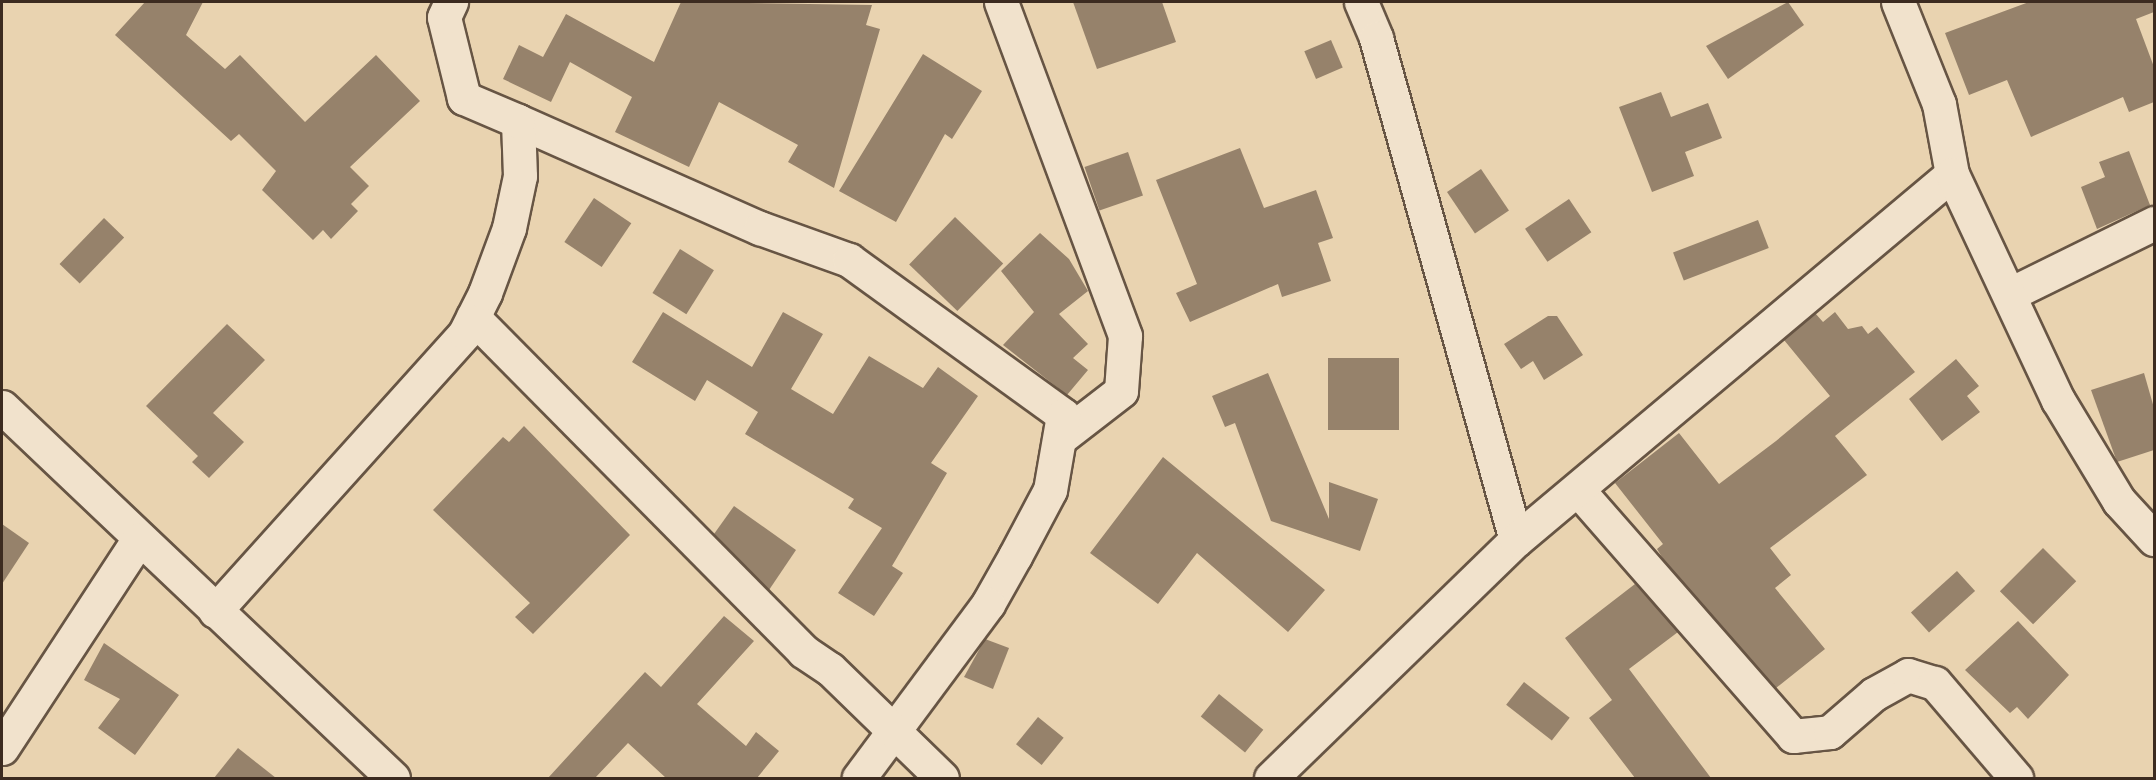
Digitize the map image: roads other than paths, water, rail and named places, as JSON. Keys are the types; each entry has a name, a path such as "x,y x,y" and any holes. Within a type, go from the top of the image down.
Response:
{"street":[{"path":"451,2 444,17 464,98 760,228 849,260 1064,415 1064,435 1050,490 1015,556 895,734 859,778"},
{"path":"1001,2 1125,336 1121,391 1064,435"},
{"path":"1361,2 1376,38 1516,540"},
{"path":"1898,2 1939,104 1952,174 2058,400 2119,501 2154,539"},
{"path":"215,611 465,333 509,228 520,176 518,121"},
{"path":"1271,778 1516,540 1952,174"},
{"path":"2010,294 2154,223"},
{"path":"473,317 795,644 830,669 942,778"},
{"path":"2,408 138,540 393,778"},
{"path":"1578,490 1793,736 1830,732 1874,694 1908,675 1935,683 2016,778"},
{"path":"2,748 138,540"}]}
